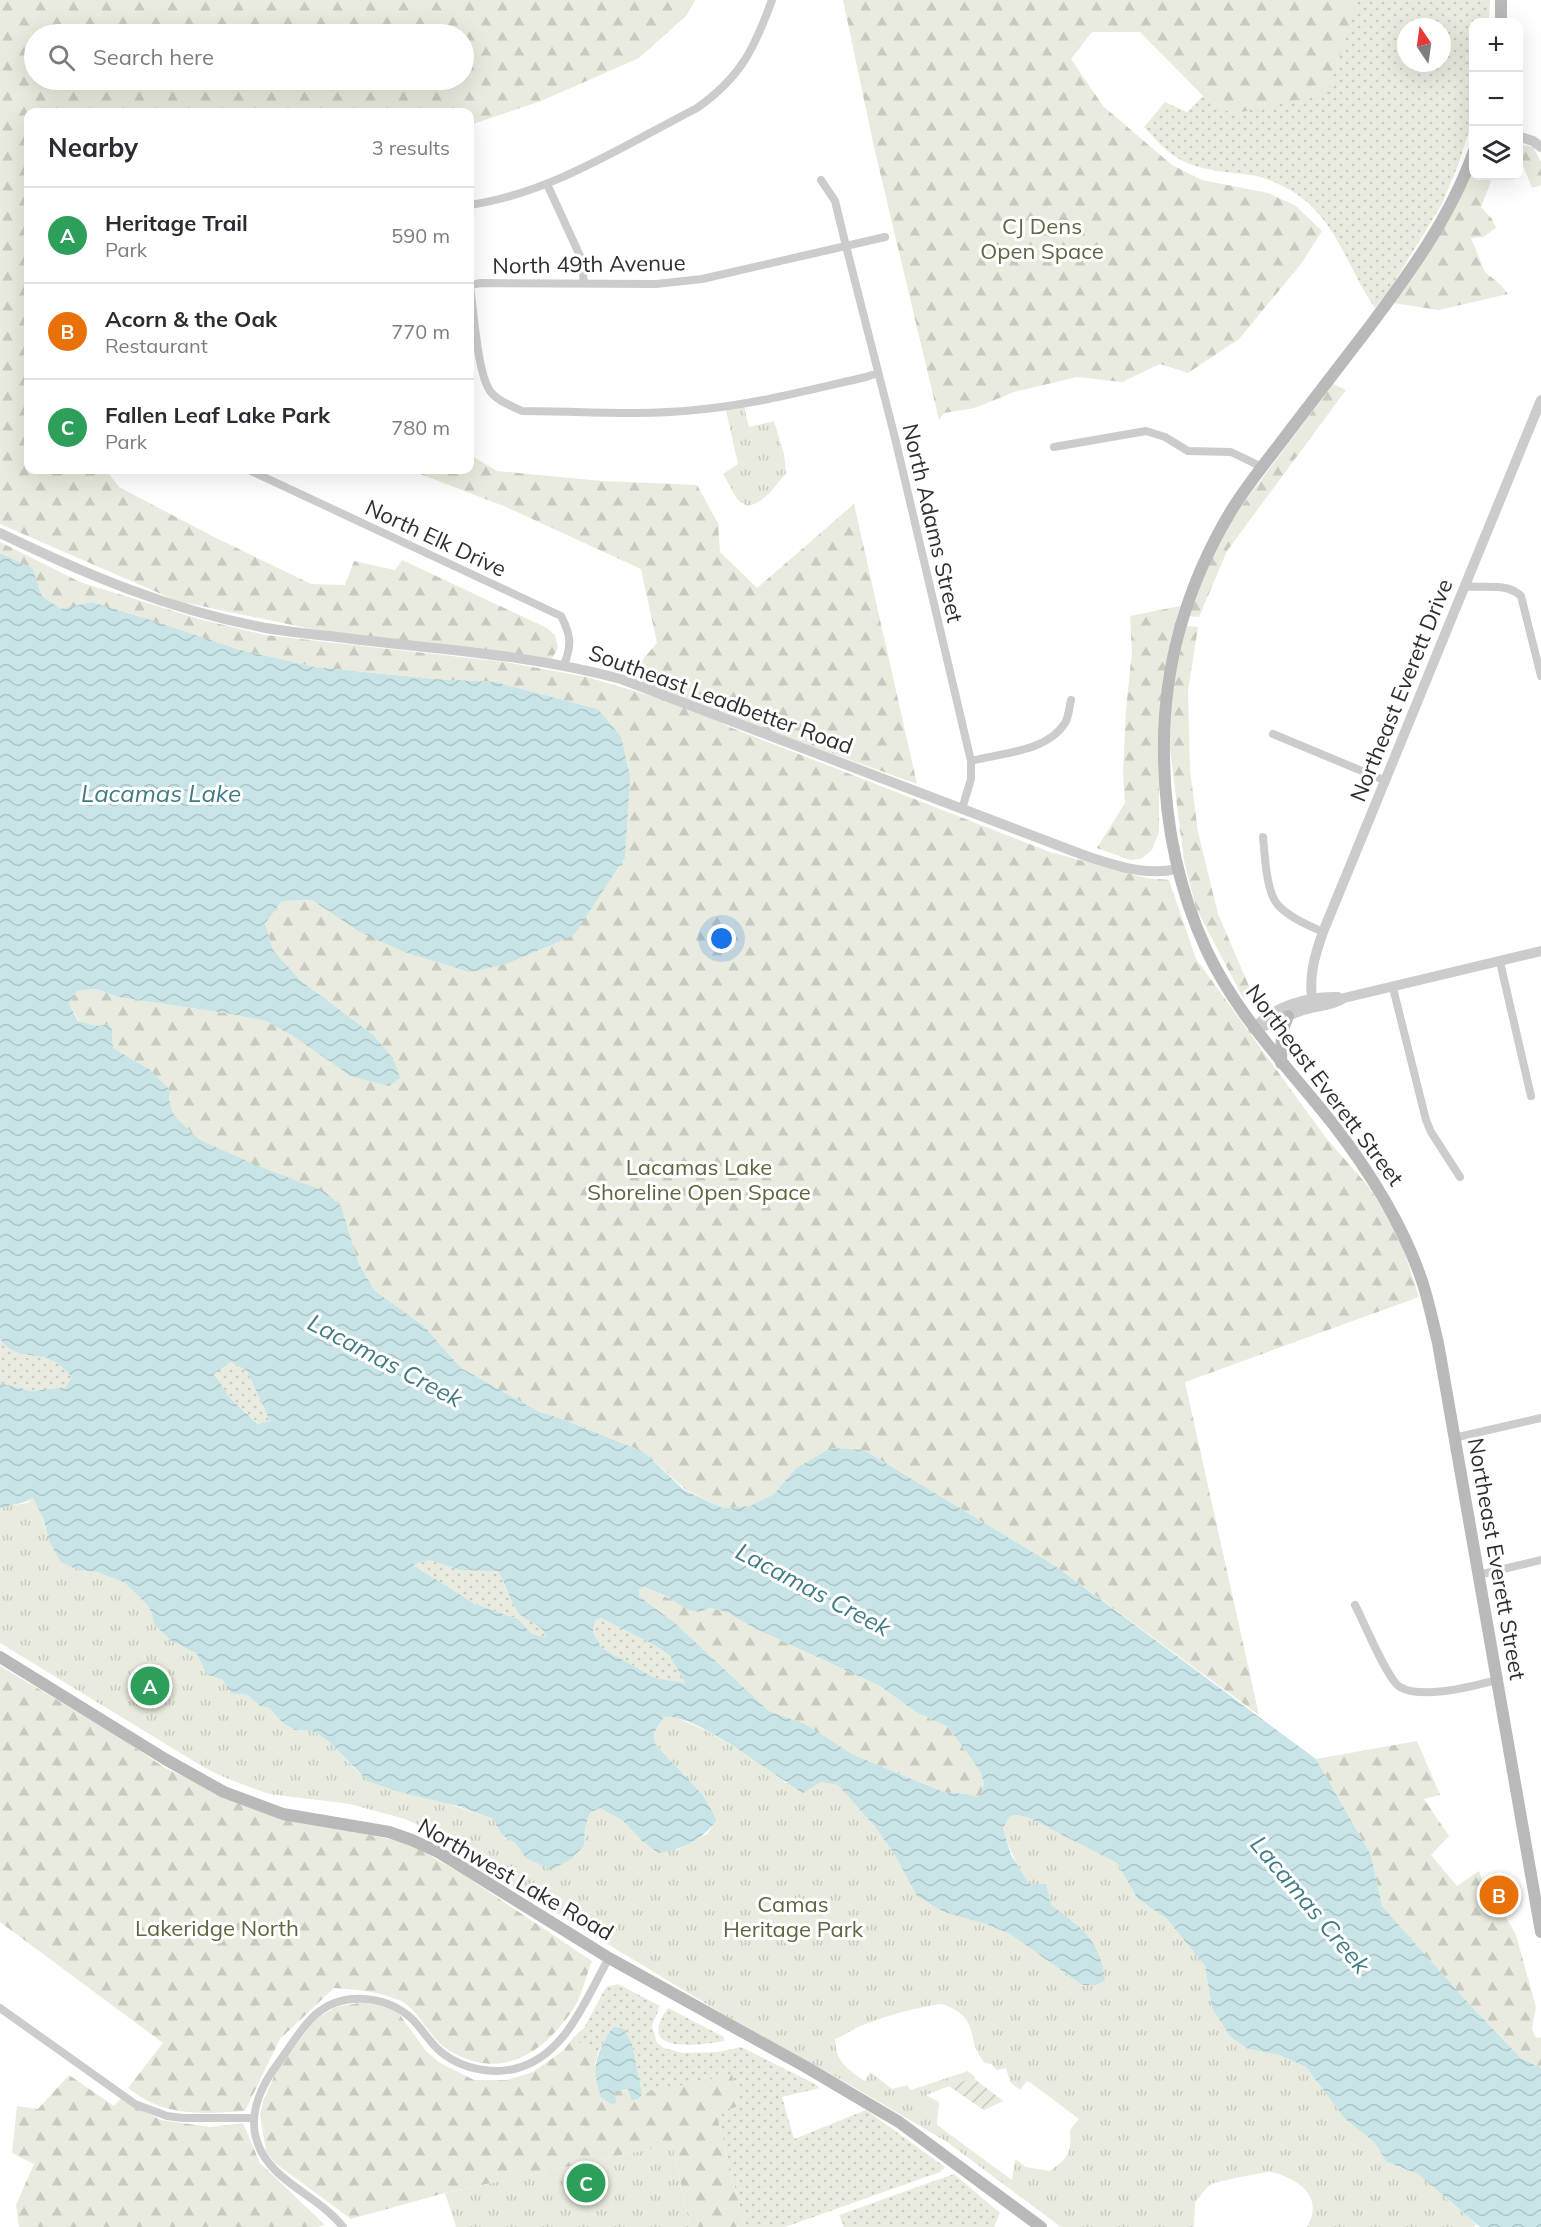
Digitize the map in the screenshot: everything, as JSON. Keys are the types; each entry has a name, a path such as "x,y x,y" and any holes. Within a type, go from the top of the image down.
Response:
{"main road":[{"path":"1501,0 1501,18"},
{"name":"Northeast Everett Street","path":"1469,161 1456,192 1430,241 1376,318 1262,467 1233,509 1206,557 1190,597 1174,656 1167,694 1164,752 1171,844 1197,930 1209,956 1239,1009 1334,1125 1375,1185 1403,1233 1428,1300 1541,1932"},
{"path":"1281,1063 1282,1032 1288,1016"},
{"name":"Northwest Lake Road","path":"0,1657 155,1753 224,1792 282,1814 389,1832 438,1852 609,1958 806,2067 891,2118 1041,2227"}],"street":[{"path":"474,204 501,200 547,184 697,108 717,94 733,77 744,61 772,0"},
{"path":"1523,138 1541,147"},
{"name":"North Adams Street","path":"821,180 835,201 971,761 973,773 962,809"},
{"path":"547,184 581,258 584,282"},
{"name":"North 49th Avenue","path":"474,285 584,282 656,284 702,279 885,237"},
{"path":"474,317 479,356 490,392 502,402 522,411 666,412 697,410 777,397 878,373"},
{"name":"Northeast Everett Drive","path":"1312,998 1310,978 1323,932 1541,400"},
{"path":"1054,447 1146,431 1165,437 1188,451 1231,452 1262,467"},
{"name":"North Elk Drive","path":"258,474 561,616 569,631 570,651 564,665"},
{"name":"Southeast Leadbetter Road","path":"0,533 124,589 223,619 263,628 564,665 629,682 1113,864 1160,873 1177,869"},
{"path":"1465,586 1481,589 1502,587 1513,589 1521,596 1541,676"},
{"path":"971,761 1035,746 1045,741 1064,723 1071,700"},
{"path":"1273,734 1386,781"},
{"path":"1263,837 1269,882 1276,903 1287,912 1323,932"},
{"path":"1254,1029 1269,1026 1288,1016 1338,1002 1344,998 1541,951"},
{"path":"1500,962 1531,1096"},
{"path":"1393,988 1426,1120 1431,1132 1460,1177"},
{"path":"1254,1029 1263,1017 1312,998 1336,996 1344,998"},
{"path":"1454,1438 1541,1418"},
{"path":"1478,1575 1541,1560"},
{"path":"1355,1605 1389,1674 1398,1686 1413,1692 1431,1692 1497,1680"},
{"path":"343,2227 327,2209 273,2167 257,2140 253,2118 257,2098 274,2068 316,2015 331,2005 357,1998 385,2002 411,2018 438,2050 453,2061 488,2070 512,2069 542,2057 562,2039 609,1958"},
{"path":"0,2008 117,2093 147,2110 183,2118 253,2118"}],"green space":[{"path":"0,0 695,0 687,15 639,58 541,101 474,124 474,108 24,108 24,474 109,474 119,487 311,584 345,585 354,561 395,570 402,560 547,628 555,635 558,648 551,660 326,632 177,601 0,524"},
{"name":"CJ Dens Open Space","path":"843,0 1352,0 1355,6 1328,93 1233,114 1203,96 1140,32 1092,32 1071,59 1103,106 1172,165 1202,180 1268,193 1296,206 1322,231 1301,264 1239,339 1188,373 1160,364 1122,382 1077,377 1014,392 975,408 944,413 939,420 874,147"},
{"path":"1352,0 1490,0 1489,18 1469,18 1469,131 1458,165 1442,204 1390,289 1375,308 1333,233 1323,219 1298,195 1257,176 1190,164 1170,153 1144,127 1165,102 1187,112 1203,96 1233,114 1355,6"},
{"path":"1523,145 1533,147 1541,162 1541,185 1532,188 1523,165"},
{"path":"1469,170 1469,180 1491,180 1481,207 1492,219 1496,228 1483,237 1471,238 1485,272 1508,294 1439,310 1393,303"},
{"path":"1333,384 1346,390 1227,551 1199,617 1188,616 1217,542"},
{"path":"743,403 749,427 774,421 784,454 786,473 764,498 747,506 737,499 723,474 738,464 725,406"},
{"path":"474,457 497,471 602,481 697,485 718,523 720,552 757,588 854,504 917,784 626,679 657,643 641,569 506,507 420,474 474,474"},
{"name":"Lacamas Lake Shoreline Open Space","path":"0,542 80,582 199,619 265,635 505,662 587,677 702,711 727,726 1050,852 1146,878 1169,880 1196,959 1326,1138 1369,1187 1399,1236 1419,1297 1185,1382 1259,1715 1054,1565 864,1450 795,1469 774,1494 750,1506 723,1508 686,1490 644,1452 540,1412 461,1368 423,1325 375,1291 359,1264 341,1206 200,1140 174,1116 169,1099 149,1069 113,1048 112,1030 79,1021 69,1004 77,991 97,989 117,997 266,1021 293,1036 336,1008 301,981 273,950 265,924 282,901 312,900 358,931 598,709 496,682 434,679 315,667 237,649 92,602 60,610 42,596 31,568 0,553"},
{"path":"1180,606 1165,675 1159,739 1159,832 1152,850 1141,859 1130,860 1097,848 1125,803 1123,774 1132,651 1130,616"},
{"path":"1186,626 1198,627 1188,691 1190,770 1198,832 1218,914 1252,993 1243,998 1196,908 1184,861 1169,742 1172,690"},
{"path":"0,1338 4,1344 16,1352 53,1360 73,1377 66,1387 31,1391 0,1383"},
{"path":"231,1362 247,1371 270,1421 259,1424 231,1399 214,1374"},
{"name":"Camas Heritage Park","path":"33,1498 37,1503 51,1542 78,1570 97,1572 125,1583 147,1605 154,1624 170,1640 197,1654 206,1674 223,1680 232,1693 247,1695 260,1706 269,1708 283,1723 295,1730 312,1731 327,1740 358,1772 399,1792 441,1801 493,1819 502,1835 515,1843 525,1857 584,1846 585,1827 590,1813 600,1808 623,1821 641,1840 677,1850 707,1834 717,1820 703,1795 655,1744 654,1733 664,1717 673,1716 707,1731 760,1762 786,1783 820,1782 838,1785 875,1827 895,1855 986,1924 1010,1934 1082,1985 1076,1923 1038,1894 1029,1884 1015,1860 1003,1828 1010,1816 1018,1815 1029,1818 1117,1863 1137,1898 1167,1919 1205,1966 1212,2008 1248,2049 1279,2055 1306,2067 1345,2119 1374,2142 1387,2162 1418,2174 1476,2224 1474,2227 1307,2227 1313,2207 1306,2190 1291,2179 1271,2172 1211,2184 1195,2202 1194,2227 1061,2227 947,2142 723,2014 487,1871 472,1861 461,1845 405,1819 350,1804 269,1794 228,1779 205,1768 0,1643 0,1507 27,1503","holes":["942,2004 955,2010 968,2023 975,2046 985,2063 991,2064 997,2070 1006,2068 1010,2082 1020,2090 1027,2081 1079,2119 1070,2130 1068,2154 1050,2171 1026,2167 1015,2159 1012,2180 937,2125 939,2102 926,2095 949,2086 984,2110 1003,2101 974,2079 975,2077 968,2071 911,2090 907,2085 892,2089 870,2072 865,2081 848,2069 840,2059 835,2039 865,2024 932,2005"]},
{"path":"429,1560 460,1570 498,1570 518,1612 539,1626 546,1637 532,1634 518,1619 475,1604 413,1565"},
{"path":"644,1587 700,1612 710,1608 726,1612 754,1628 878,1685 916,1712 948,1727 980,1771 984,1783 981,1795 977,1797 944,1792 852,1754 804,1724 769,1711 675,1623 639,1596 639,1590"},
{"path":"601,1618 656,1646 670,1656 685,1683 655,1678 602,1648 593,1632 595,1620"},
{"name":"Lakeridge North","path":"0,1666 118,1736 165,1768 264,1813 408,1843 462,1874 592,1961 577,2004 549,2038 534,2050 503,2063 486,2063 467,2059 448,2050 401,2001 376,1993 334,1988 280,2039 245,2111 184,2112 155,2104 142,2097 128,2088 163,2043 0,1922"},
{"path":"1417,1741 1440,1795 1424,1799 1449,1836 1431,1855 1457,1886 1479,1871 1494,1913 1503,1912 1516,1935 1536,2007 1532,2029 1536,2038 1541,2037 1541,2068 1521,2058 1382,1906 1371,1855 1316,1759"},
{"path":"618,1984 660,2006 652,2026 657,2043 664,2048 683,2053 718,2052 741,2047 820,2088 782,2097 794,2139 866,2110 945,2167 940,2172 785,2227 745,2227 716,2112 659,2090 642,2093 632,2044 611,2029 598,2052 588,2050 573,2038 584,2028 606,1987"},
{"path":"365,2002 389,2008 400,2015 426,2051 440,2063 474,2080 507,2080 533,2072 564,2050 573,2038 588,2050 598,2052 595,2064 614,2091 628,2089 633,2101 640,2098 642,2093 732,2075 741,2106 716,2112 745,2227 690,2227 672,2144 445,2193 351,2219 275,2163 266,2151 260,2115 263,2101 277,2070 316,2019 336,2007"},
{"path":"668,2008 724,2037 724,2041 686,2045 664,2040 659,2033 660,2023"},
{"path":"69,2075 114,2106 121,2098 161,2120 210,2127 243,2123 260,2163 325,2225 317,2227 19,2227 16,2205 34,2164 12,2153 17,2106 38,2109"},
{"path":"973,2078 1003,2101 984,2110 949,2086"},
{"path":"672,2144 690,2227 456,2227 445,2193"},
{"path":"954,2174 1000,2213 994,2227 844,2227 839,2215"}],"water":[{"name":"Lacamas Lake","path":"0,553 32,568 42,596 60,609 92,602 237,649 315,667 434,679 496,682 598,709 621,737 630,777 625,857 574,935 506,964 470,972 404,952 358,931 312,900 282,901 265,924 273,950 301,981 373,1035 393,1058 400,1078 389,1086 351,1076 293,1036 266,1021 117,997 97,989 77,991 69,1004 78,1021 98,1026 108,1024 112,1030 113,1048 149,1069 169,1089 169,1099 174,1116 200,1140 258,1166 324,1191 341,1206 359,1264 375,1291 423,1325 461,1368 540,1412 644,1452 684,1490 723,1508 750,1506 774,1494 795,1469 831,1448 864,1450 1054,1565 1316,1759 1371,1855 1382,1906 1521,2058 1541,2068 1541,2227 1480,2227 1418,2174 1387,2162 1374,2142 1345,2119 1306,2067 1279,2055 1248,2049 1230,2036 1212,2008 1205,1966 1167,1919 1137,1898 1117,1863 1029,1818 1018,1815 1010,1816 1003,1828 1011,1855 1029,1884 1046,1884 1051,1905 1072,1920 1094,1944 1103,1966 1105,1980 1096,1985 1082,1985 1010,1934 986,1924 944,1912 917,1896 895,1855 875,1827 838,1785 820,1782 803,1793 714,1734 678,1718 664,1717 654,1733 655,1744 703,1795 717,1820 691,1843 667,1852 658,1853 641,1840 623,1821 600,1808 590,1813 585,1827 584,1846 571,1859 551,1870 525,1857 515,1843 502,1835 493,1819 458,1806 399,1792 368,1781 327,1740 312,1731 295,1730 283,1723 269,1708 260,1706 247,1695 231,1693 223,1680 206,1674 197,1654 170,1640 154,1624 147,1605 125,1583 97,1572 78,1570 61,1562 49,1541 43,1518 33,1498 4,1508 0,1507 0,1383 31,1391 66,1387 72,1377 53,1360 16,1352 4,1344 0,1338","holes":["231,1362 247,1371 270,1421 258,1424 231,1399 214,1374","429,1560 460,1570 498,1571 517,1611 541,1628 546,1637 532,1634 518,1619 475,1604 413,1565","644,1587 668,1597 688,1610 700,1612 710,1608 726,1612 754,1628 878,1685 916,1712 948,1727 980,1771 984,1783 981,1795 977,1797 944,1792 852,1754 805,1724 769,1711 675,1623 639,1596 639,1590","601,1618 656,1646 670,1656 685,1683 655,1678 602,1648 593,1632 595,1620"]},
{"path":"615,2027 624,2029 632,2044 642,2093 640,2098 632,2101 628,2089 615,2091 616,2103 611,2104 601,2097 596,2069 600,2049 608,2033"}],"place":[{"name":"Heritage Trail","path":"150,1686"},
{"name":"Acorn & the Oak","path":"1499,1895"},
{"name":"Fallen Leaf Lake Park","path":"586,2183"}],"water label":[{"name":"Lacamas Creek","path":"385,1361"},
{"name":"Lacamas Creek","path":"813,1590"},
{"name":"Lacamas Creek","path":"1310,1905"}]}
